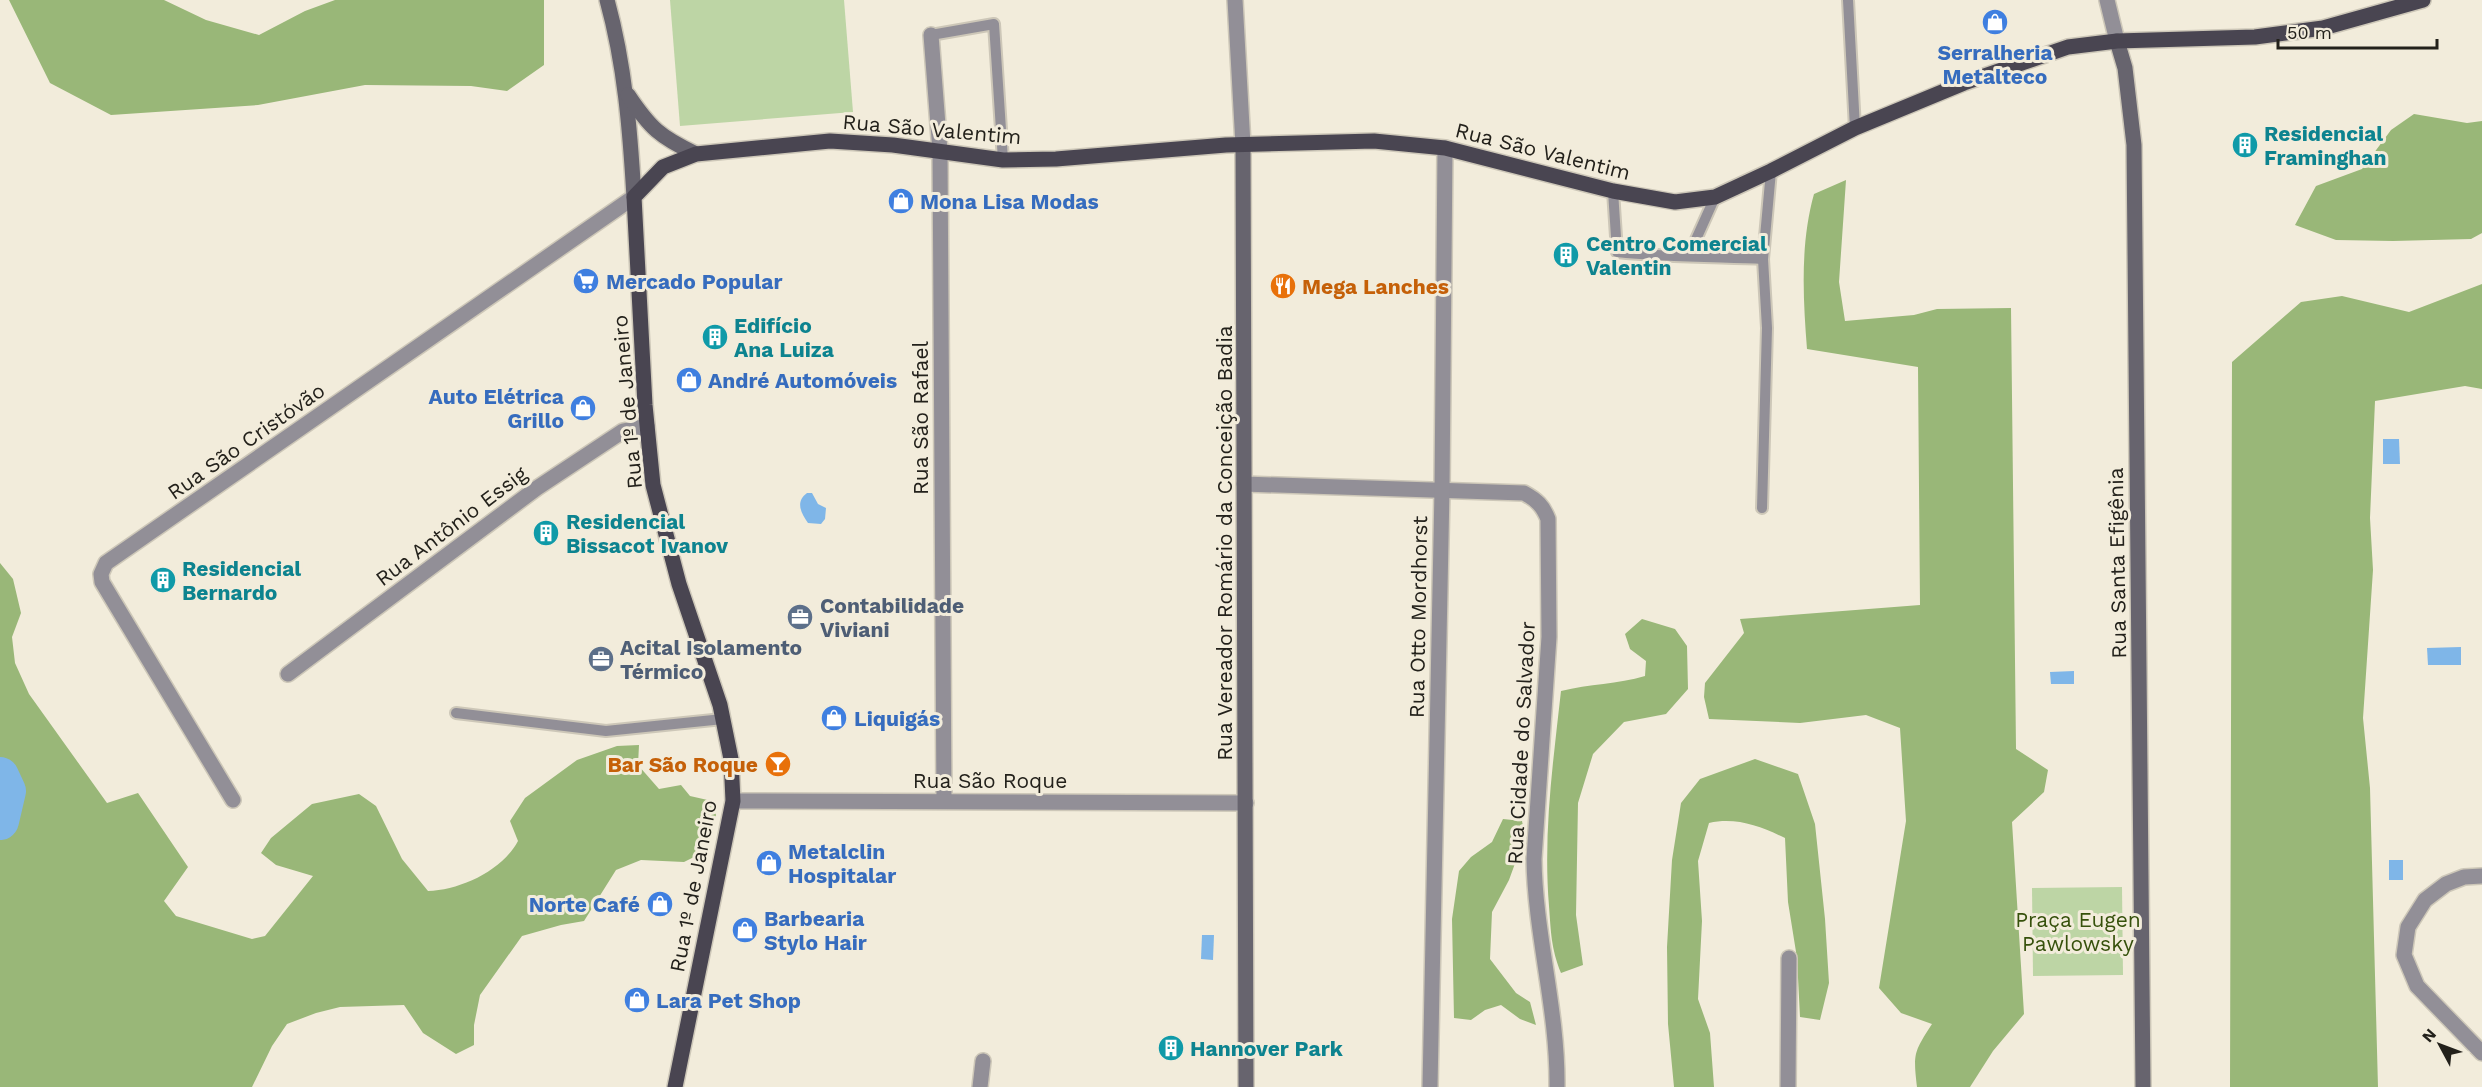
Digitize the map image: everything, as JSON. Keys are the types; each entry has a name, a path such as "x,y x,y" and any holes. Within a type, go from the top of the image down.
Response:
{"main road":[{"name":"Rua São Valentim","path":"634,197 663,167 696,154 831,141 862,142 1003,160 1056,159 1243,145 1374,141 1409,142 1444,148 1613,191 1675,202 1714,197 1856,128 2026,60 2068,47 2116,41 2255,37 2323,27 2423,0"},
{"name":"Rua 1º de Janeiro","path":"634,197 647,426 653,485 664,535 712,678 723,719 731,759 733,801 675,1087"}],"street":[{"name":"Rua 1º de Janeiro","path":"607,0 618,41 626,92 634,197"},
{"name":"Rua Vereador Romário da Conceição Badia","path":"1234,0 1243,145 1246,1087"},
{"path":"2113,0 2107,0 2116,41"},
{"name":"Rua São Rafael","path":"931,35 940,151 944,801"},
{"name":"Rua Santa Efigênia","path":"2116,41 2125,68 2134,145 2143,1087"},
{"name":"Rua 1º de Janeiro","path":"626,92 657,133 671,143 696,154"},
{"name":"Rua Otto Mordhorst","path":"1430,1087 1442,490 1444,148"},
{"name":"Rua São Cristóvão","path":"232,800 102,582 101,574 106,563 634,197"},
{"name":"Rua Antônio Essig","path":"288,674 537,488 623,431 647,426"},
{"name":"Rua Cidade do Salvador","path":"1244,484 1524,493 1544,508 1548,519 1549,637 1534,859 1534,893 1557,1058 1557,1087"},
{"name":"Rua São Roque","path":"733,801 1246,803"},
{"path":"2482,876 2464,877 2446,884 2425,900 2408,927 2404,955 2417,986 2482,1053"},
{"path":"1788,1087 1789,958"},
{"path":"980,1087 983,1060"}],"lane":[{"path":"1848,0 1856,128"},
{"path":"931,35 994,24 1003,160"},
{"path":"1762,508 1767,328 1764,259 1771,171"},
{"path":"1613,191 1617,252 1659,256 1689,255 1764,259"},
{"path":"1689,255 1714,197"},
{"path":"456,713 606,731 723,719"}],"green space":[{"path":"9,0 164,0 206,20 259,35 305,11 335,0 544,0 544,65 507,91 471,86 365,85 258,105 111,115 50,83"},
{"path":"670,0 844,0 853,112 680,126"},
{"path":"2414,114 2467,123 2482,121 2482,233 2471,239 2336,240 2295,225 2316,186 2362,169 2391,130"},
{"path":"1846,180 1839,282 1845,321 1914,315 1937,309 2011,308 2016,749 2048,770 2044,792 2012,822 2024,1014 1993,1051 1970,1087 1917,1087 1916,1053 1932,1024 1901,1013 1879,988 1906,821 1900,728 1866,715 1800,723 1709,719 1704,697 1705,683 1744,633 1740,619 1920,605 1918,367 1807,349 1804,271 1806,232 1814,194"},
{"path":"2482,284 2482,389 2465,386 2375,401 2370,518 2373,570 2363,718 2370,788 2378,1087 2230,1087 2232,362 2301,302 2342,296 2409,312"},
{"path":"0,563 13,579 21,613 12,637 15,663 29,694 107,803 138,793 188,867 164,901 176,916 252,939 265,936 313,876 276,865 261,853 271,838 312,804 359,794 376,806 402,859 428,891 466,883 491,870 511,852 518,841 510,821 525,798 577,760 617,746 639,745 638,765 659,789 681,785 690,796 712,801 716,815 704,852 684,862 641,860 616,870 584,921 522,936 480,995 474,1025 474,1045 456,1054 423,1033 404,1005 340,1007 287,1024 272,1046 252,1087 0,1087"},
{"path":"1642,619 1675,629 1687,646 1688,689 1666,714 1624,722 1593,754 1578,803 1576,915 1583,965 1561,973 1555,956 1551,932 1547,852 1561,691 1645,676 1646,661 1630,649 1625,634"},
{"path":"1755,759 1798,774 1815,824 1829,983 1820,1020 1800,1017 1797,958 1788,902 1785,838 1738,822 1709,823 1698,861 1702,921 1698,999 1710,1033 1714,1087 1674,1087 1668,1024 1667,947 1672,860 1681,803 1700,779"},
{"path":"1503,819 1522,821 1525,836 1509,880 1492,912 1490,959 1516,993 1530,1002 1536,1025 1520,1019 1501,1005 1485,1010 1471,1020 1454,1018 1452,919 1459,871 1471,857 1492,842"},
{"name":"Praça Eugen Pawlowsky","path":"2122,887 2123,975 2033,976 2032,888"}],"water":[{"path":"2383,439 2399,439 2400,464 2383,464"},
{"path":"807,493 812,493 818,504 826,508 825,519 821,524 808,523 801,511 801,500"},
{"path":"2461,647 2461,665 2428,665 2427,648"},
{"path":"2074,671 2074,684 2051,684 2050,672"},
{"path":"2389,860 2403,860 2403,880 2389,880"},
{"path":"1202,935 1214,935 1213,960 1201,959"}],"waterway":[{"path":"0,776 7,791 0,821"}],"place":[{"name":"Serralheria Metalteco","path":"1995,22"},
{"name":"Residencial Framinghan","path":"2245,145"},
{"name":"Mona Lisa Modas","path":"901,201"},
{"name":"Centro Comercial Valentin","path":"1566,255"},
{"name":"Mercado Popular","path":"586,281"},
{"name":"Mega Lanches","path":"1283,286"},
{"name":"Edifício Ana Luiza","path":"715,337"},
{"name":"André Automóveis","path":"689,380"},
{"name":"Auto Elétrica Grillo","path":"583,408"},
{"name":"Residencial Bissacot Ivanov","path":"546,533"},
{"name":"Residencial Bernardo","path":"163,580"},
{"name":"Contabilidade Viviani","path":"800,617"},
{"name":"Acital Isolamento Térmico","path":"601,659"},
{"name":"Liquigás","path":"834,718"},
{"name":"Bar São Roque","path":"778,764"},
{"name":"Metalclin Hospitalar","path":"769,863"},
{"name":"Norte Café","path":"660,904"},
{"name":"Barbearia Stylo Hair","path":"745,930"},
{"name":"Lara Pet Shop","path":"637,1000"},
{"name":"Hannover Park","path":"1171,1048"}]}
